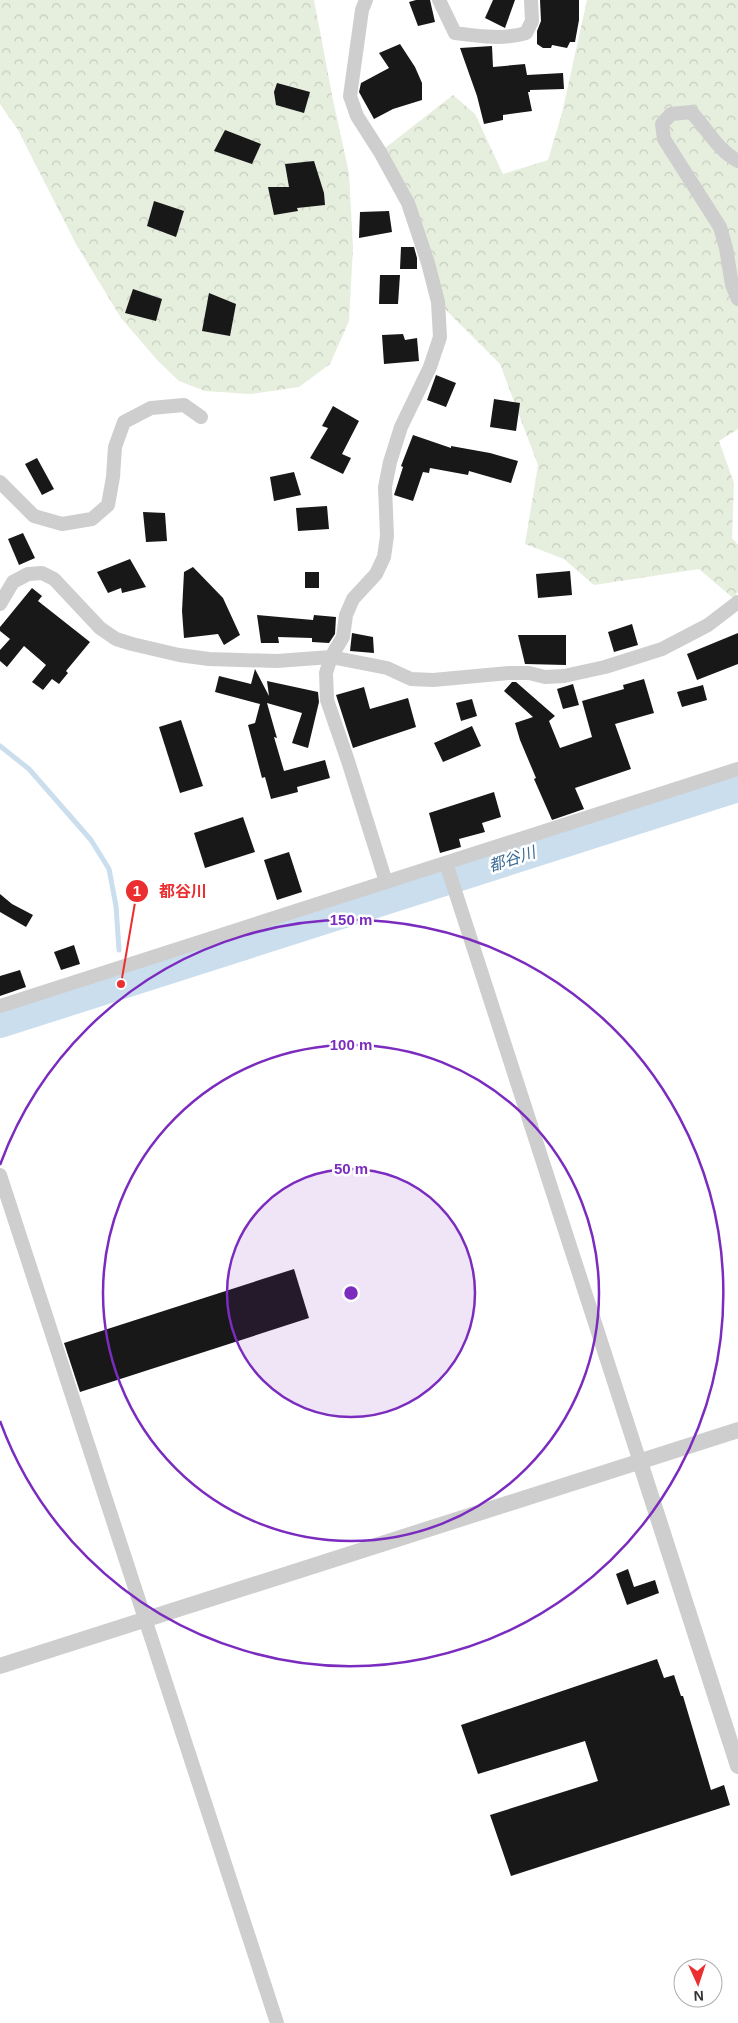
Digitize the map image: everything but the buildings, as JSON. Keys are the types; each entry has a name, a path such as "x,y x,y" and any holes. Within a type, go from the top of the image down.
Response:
{"street":[{"path":"366,0 362,10 350,96 357,116 380,152 408,204 428,263 438,302 440,337 430,367 401,427 390,462 385,487 387,536 384,558 376,574 353,599 346,616 343,637 331,657 326,673 327,700 386,882"},
{"path":"438,0 455,33 478,37 515,36 526,33 532,21 531,0"},
{"path":"738,161 713,140 701,122 690,112 671,114 662,124 664,139 720,227 726,248 732,285 738,299"},
{"path":"0,482 34,516 62,524 92,519 108,505 115,447 124,422 151,408 184,405 201,417"},
{"path":"0,604 13,582 28,574 42,573 54,580 100,628 116,639 132,644 178,655 209,659 277,660 331,657 387,668 411,679 434,680 509,673 564,676 605,667 662,649 708,625 738,602"},
{"path":"0,1006 386,882 449,873 738,769"},
{"path":"449,873 738,1766"},
{"path":"0,1175 277,2023"},
{"path":"0,1666 738,1430"}],"green space":[{"path":"0,0 314,0 349,173 353,248 349,321 330,364 299,387 251,394 205,391 179,381 158,361 121,318 76,244 18,130 0,104"},
{"path":"587,0 738,0 738,429 719,441 734,483 732,538 738,545 738,592 733,598 699,569 594,585 564,559 525,544 538,465 500,364 438,302 428,263 380,152 453,95 475,114 503,174 548,160 562,113"}],"waterway":[{"path":"0,746 29,769 91,840 109,869 116,906 119,950"},
{"name":"都谷川","path":"0,1023 738,787"}],"place":[{"name":"都谷川","path":"121,984"}]}
